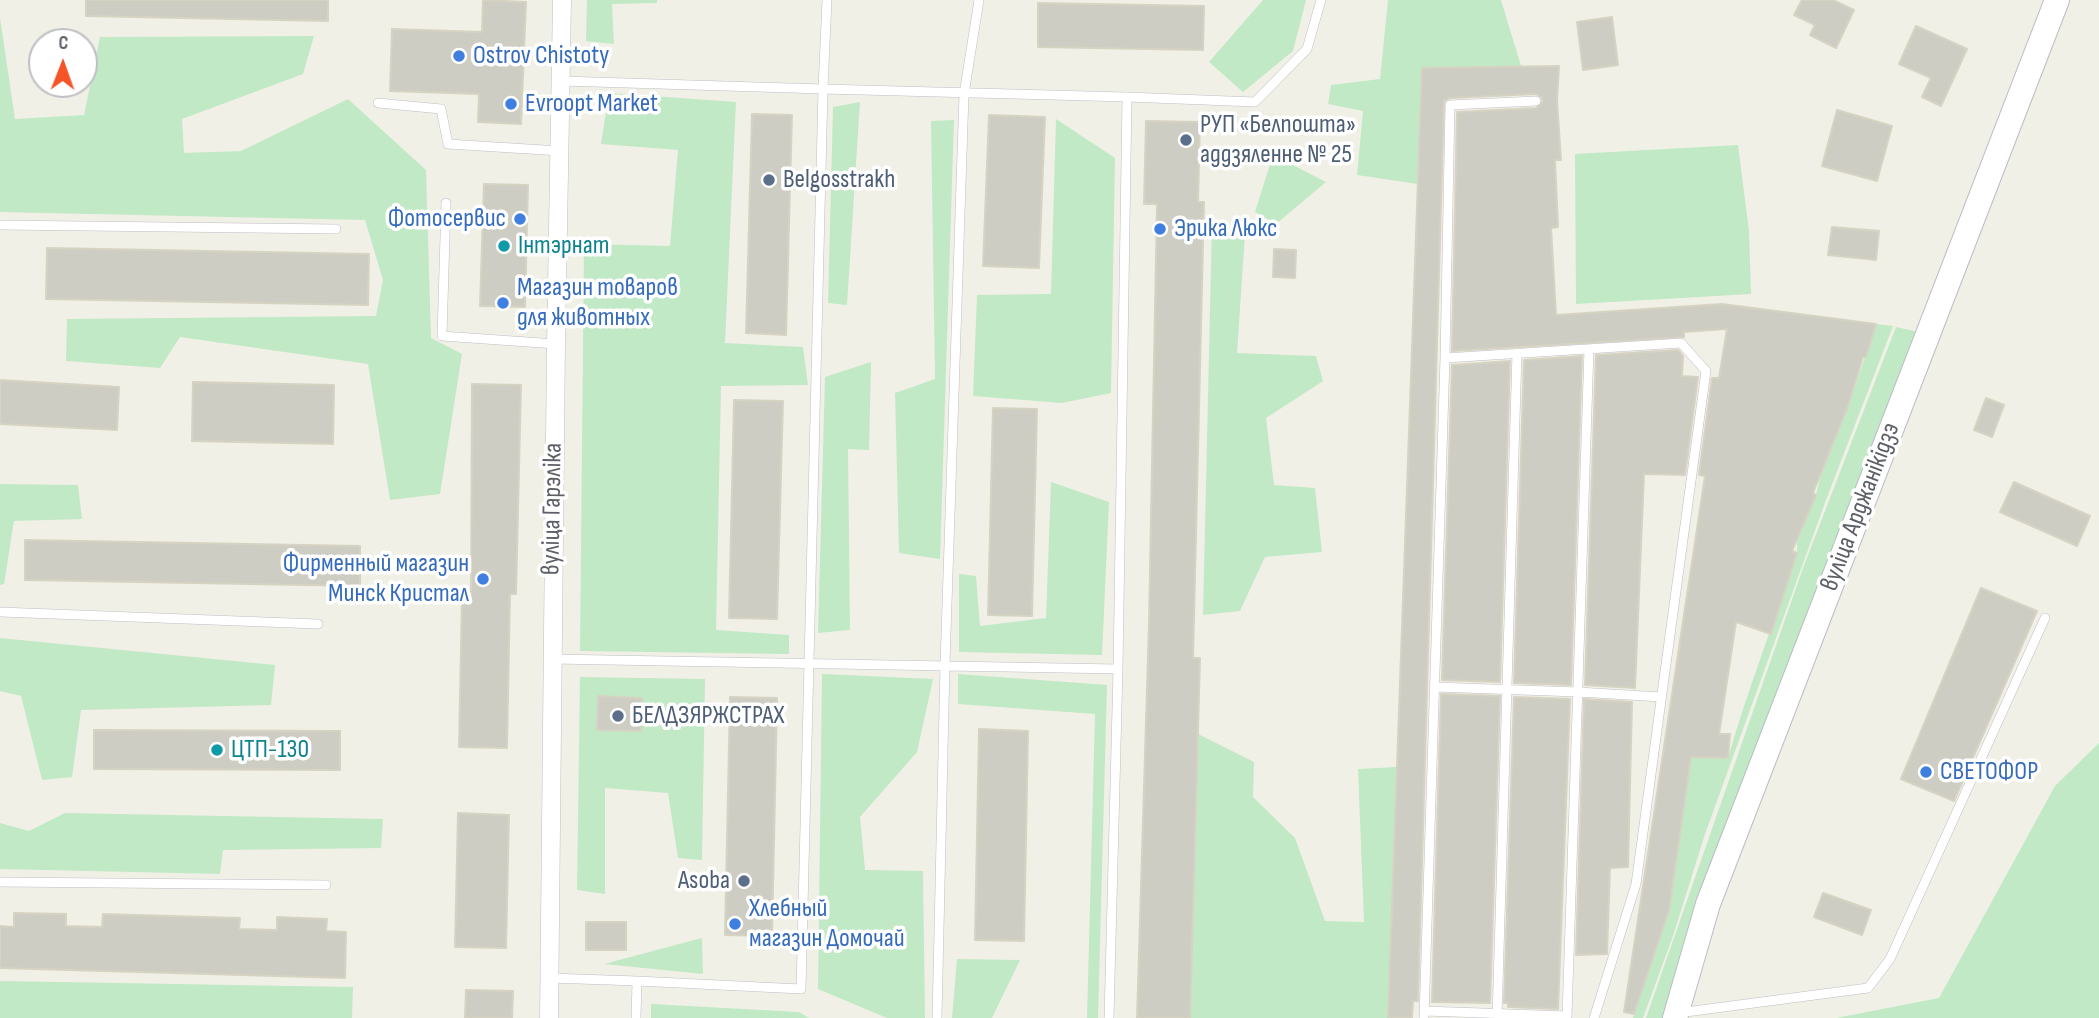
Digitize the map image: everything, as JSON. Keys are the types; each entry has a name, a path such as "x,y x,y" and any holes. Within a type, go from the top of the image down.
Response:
{"main road":[{"name":"вуліца Арджанікідзэ","path":"1675,1016 1708,904 2057,0"}],"street":[{"name":"вуліца Гарэліка","path":"549,1018 551,659 562,0"}],"lane":[{"path":"549,978 801,989 827,0"},
{"path":"937,1018 945,664 964,94 979,0"},
{"path":"561,81 1255,102 1307,49 1321,0"},
{"path":"1109,1018 1118,668 1126,96"},
{"path":"1536,101 1450,105 1425,1015 1570,1017 1589,349"},
{"path":"378,103 441,109 448,144 560,151"},
{"path":"446,203 442,336 556,344"},
{"path":"0,225 336,229"},
{"path":"1445,358 1681,343 1706,371 1636,884 1594,1018"},
{"path":"1497,1016 1517,354"},
{"path":"0,612 318,624"},
{"path":"1675,1016 1868,988 1890,959 2045,618"},
{"path":"551,659 1118,668"},
{"path":"1435,687 1661,697"},
{"path":"0,882 326,885"},
{"path":"636,1018 637,981"}],"green space":[{"path":"587,0 657,0 657,3 612,4 614,44 586,41"},
{"path":"1263,0 1306,0 1293,51 1243,92 1209,62"},
{"path":"1388,0 1501,0 1521,66 1422,68 1418,184 1357,175 1363,111 1328,104 1331,85 1380,79"},
{"path":"0,18 15,119 84,115 87,98 98,98 100,37 314,36 303,74 182,119 184,153 241,151 348,99 426,170 431,338 462,354 440,494 390,500 368,364 180,337 160,368 66,361 67,319 376,316 383,280 365,220 0,212"},
{"path":"609,93 736,102 725,343 803,347 808,385 721,386 716,630 789,635 789,654 580,651 584,244 670,246 678,150 601,144"},
{"path":"860,102 847,305 828,303 833,107"},
{"path":"1056,119 1115,158 1111,393 1062,403 973,396 977,295 1051,294"},
{"path":"954,120 940,559 899,553 895,393 935,379 931,121"},
{"path":"1738,145 1749,231 1751,294 1576,304 1575,154"},
{"path":"1273,155 1326,182 1276,224 1255,212"},
{"path":"1212,221 1245,234 1237,353 1316,356 1323,381 1266,418 1274,485 1315,488 1322,552 1265,557 1240,611 1203,615"},
{"path":"1876,324 1893,326 1826,500 1705,834 1673,936 1643,1018 1633,1018 1669,910 1691,757 1728,758 1797,553 1797,541 1847,410"},
{"path":"1896,327 1928,334 1675,1018 1646,1018 1803,568"},
{"path":"871,362 869,450 848,449 850,630 818,633 825,377"},
{"path":"1051,482 1109,502 1102,655 959,652 959,574 976,576 980,626 1046,618"},
{"path":"0,484 78,485 82,519 14,521 4,584 0,585"},
{"path":"0,638 275,665 271,705 81,710 72,777 42,780 21,696 0,691"},
{"path":"822,674 933,679 917,752 860,817 865,870 923,871 925,1018 887,1018 818,989"},
{"path":"958,674 1107,685 1098,1018 1087,1018 1095,714 958,704"},
{"path":"580,677 705,679 702,860 678,858 668,793 605,788 605,894 577,890"},
{"path":"1198,734 1254,762 1253,797 1295,838 1325,921 1364,922 1358,769 1397,767 1388,1018 1190,1018"},
{"path":"2099,743 2099,1018 1836,1018 1939,998 2055,786"},
{"path":"65,813 383,819 381,848 223,850 220,874 0,869 0,823 29,831"},
{"path":"702,938 703,974 604,964"},
{"path":"957,959 1020,960 992,1018 952,1018"},
{"path":"0,981 353,987 352,1018 0,1018"},
{"path":"651,1004 799,1012 809,1018 651,1018"}],"building":[{"path":"86,0 328,0 328,21 86,16"},
{"path":"483,0 526,2 521,124 478,122 479,94 390,91 392,29 482,32"},
{"path":"1802,0 1833,0 1854,10 1836,48 1810,35 1815,25 1794,15"},
{"path":"1038,3 1204,6 1203,50 1038,47"},
{"path":"1612,17 1618,65 1583,70 1577,22"},
{"path":"1916,26 1967,49 1941,106 1922,97 1931,78 1899,64"},
{"path":"1559,66 1557,101 1561,160 1555,160 1558,227 1551,228 1556,315 1722,304 1876,324 1848,406 1813,493 1816,495 1792,551 1797,553 1771,634 1736,622 1719,734 1730,734 1728,758 1691,757 1669,910 1634,1014 1624,1012 1705,476 1699,475 1712,378 1719,378 1727,329 1684,332 1684,337 1452,351 1457,112 1536,108 1543,101 1536,94 1450,98 1444,101 1418,1001 1413,1001 1412,1018 1388,1018 1422,68"},
{"path":"1837,110 1892,126 1877,181 1822,166"},
{"path":"752,114 792,115 786,335 746,333"},
{"path":"989,115 1045,117 1039,268 983,266"},
{"path":"1146,121 1200,122 1198,202 1204,202 1193,658 1200,658 1190,1018 1137,1018 1149,622 1157,204 1144,204"},
{"name":"Інтэрнат","path":"484,184 528,185 525,307 480,306"},
{"path":"1832,227 1879,231 1876,260 1828,255"},
{"path":"47,248 369,254 368,305 46,299"},
{"path":"1274,249 1296,250 1295,278 1273,277"},
{"path":"1678,350 1683,356 1682,376 1698,377 1685,475 1644,474 1635,688 1585,685 1596,355"},
{"path":"1582,356 1571,685 1514,683 1524,360"},
{"path":"1510,361 1500,682 1442,680 1452,365"},
{"path":"0,380 119,387 117,430 0,424"},
{"path":"193,382 334,385 333,444 192,441"},
{"path":"472,384 521,385 516,594 510,594 507,748 459,747 462,598 471,598"},
{"path":"1986,398 2004,405 1992,437 1974,430"},
{"path":"734,400 783,401 777,619 729,618"},
{"path":"993,408 1037,409 1032,616 988,615"},
{"path":"2014,482 2090,516 2077,546 2000,512"},
{"path":"25,540 360,546 360,586 25,580"},
{"path":"1981,588 2037,611 1954,801 1901,779"},
{"path":"1441,694 1500,696 1490,1003 1432,1002"},
{"path":"598,696 642,698 641,731 597,730"},
{"path":"730,697 777,698 772,936 725,935"},
{"path":"1514,697 1570,699 1558,1009 1508,1007 1508,1003 1504,1003"},
{"path":"1584,699 1632,702 1628,867 1610,868 1607,954 1576,955"},
{"path":"979,729 1028,731 1024,941 975,940"},
{"name":"ЦТП-130","path":"94,730 340,731 340,770 94,769"},
{"path":"458,813 509,815 506,948 455,947"},
{"path":"1823,893 1871,910 1862,935 1814,917"},
{"path":"14,913 66,914 66,926 102,927 103,914 240,918 239,929 277,930 277,917 327,919 326,931 346,932 345,978 0,968 0,926 14,927"},
{"path":"586,922 626,922 626,950 586,950"},
{"path":"466,990 513,991 512,1018 465,1018"}],"place":[{"name":"Ostrov Chistoty","path":"459,56"},
{"name":"Evroopt Market","path":"511,104"},
{"name":"РУП «Белпошта» аддзяленне № 25","path":"1186,140"},
{"name":"Belgosstrakh","path":"769,180"},
{"name":"Фотосервис","path":"520,219"},
{"name":"Эрика Люкс","path":"1160,229"},
{"name":"Інтэрнат","path":"504,246"},
{"name":"Магазин товаров для животных","path":"503,303"},
{"name":"Фирменный магазин Минск Кристал","path":"483,579"},
{"name":"БЕЛДЗЯРЖСТРАХ","path":"618,716"},
{"name":"ЦТП-130","path":"217,750"},
{"name":"СВЕТОФОР","path":"1926,772"},
{"name":"Asoba","path":"744,881"},
{"name":"Хлебный магазин Домочай","path":"735,924"}]}
